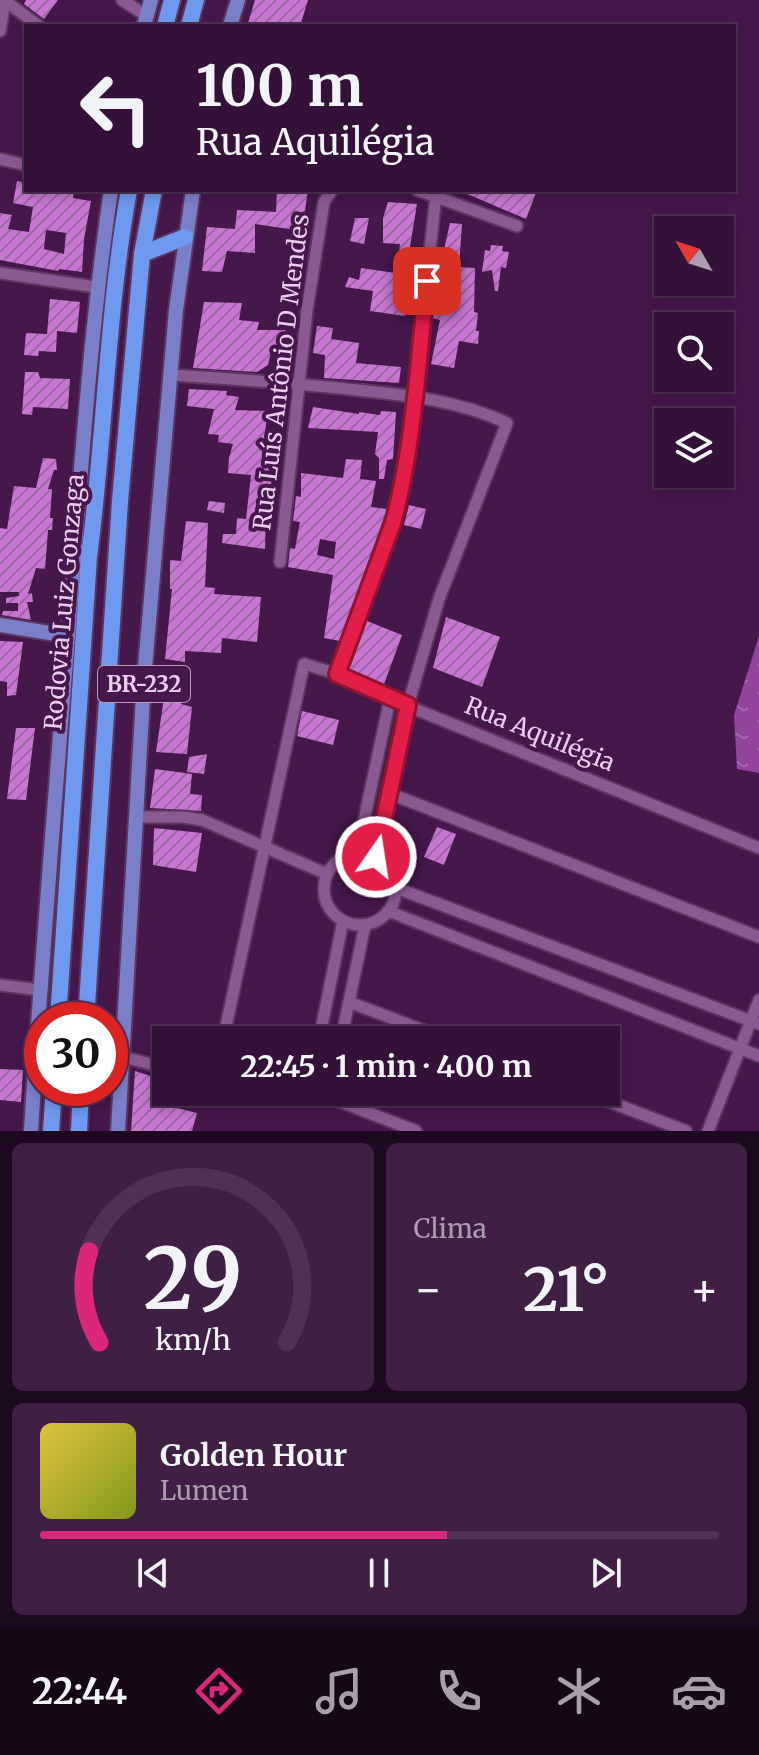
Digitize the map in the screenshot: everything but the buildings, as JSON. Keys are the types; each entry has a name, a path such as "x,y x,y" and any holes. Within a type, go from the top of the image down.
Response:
{"highway":[{"path":"166,24 172,0"},
{"path":"190,24 196,0"},
{"name":"Rodovia Luiz Gonzaga","path":"59,1002 89,557 119,245 129,192"},
{"name":"Rodovia Luiz Gonzaga","path":"87,1002 120,501 142,254 154,192"},
{"path":"142,254 185,237"},
{"path":"51,1131 53,1106"},
{"path":"79,1131 80,1106"}],"main road":[{"path":"146,21 151,0"},
{"path":"231,24 238,0"},
{"path":"96,287 111,192"},
{"path":"185,237 193,192"},
{"name":"BR-232","path":"126,1002 144,679 185,237"},
{"name":"BR-232","path":"31,1131 96,287"},
{"path":"0,625 68,636"},
{"name":"BR-232","path":"118,1131 120,1106"}],"street":[{"path":"0,31 4,0 36,24"},
{"path":"122,0 146,21"},
{"path":"0,159 24,165"},
{"name":"Rua Luís Antônio D Mendes","path":"280,562 307,310 324,202 331,192"},
{"path":"425,192 517,226"},
{"path":"337,674 393,523 406,470 436,195"},
{"path":"0,273 96,287"},
{"path":"172,375 414,396 457,406 505,421 507,425 439,599 408,705 376,857"},
{"name":"Rua Aquilégia","path":"264,845 304,664 337,674 390,699 759,848"},
{"path":"357,853 390,699"},
{"path":"391,794 759,937"},
{"path":"138,817 194,818 327,874"},
{"path":"226,1026 264,845"},
{"path":"357,853 376,857 390,870 396,888 388,911 365,925 343,921 328,906 324,884 327,874 345,856 357,853"},
{"path":"396,888 755,1022"},
{"path":"388,911 759,1056"},
{"path":"322,1026 343,921"},
{"path":"344,1026 365,925"},
{"path":"0,985 40,990"},
{"path":"708,1131 740,1048 755,1022 759,1000"},
{"path":"349,1002 412,1026"},
{"path":"128,1058 152,1064"},
{"path":"356,1106 416,1131"},
{"path":"620,1106 686,1131"}],"water":[{"path":"759,636 759,773 737,769 734,715"}],"route":[{"path":"376,857 408,705 337,674 400,498 406,470 427,281"}]}
